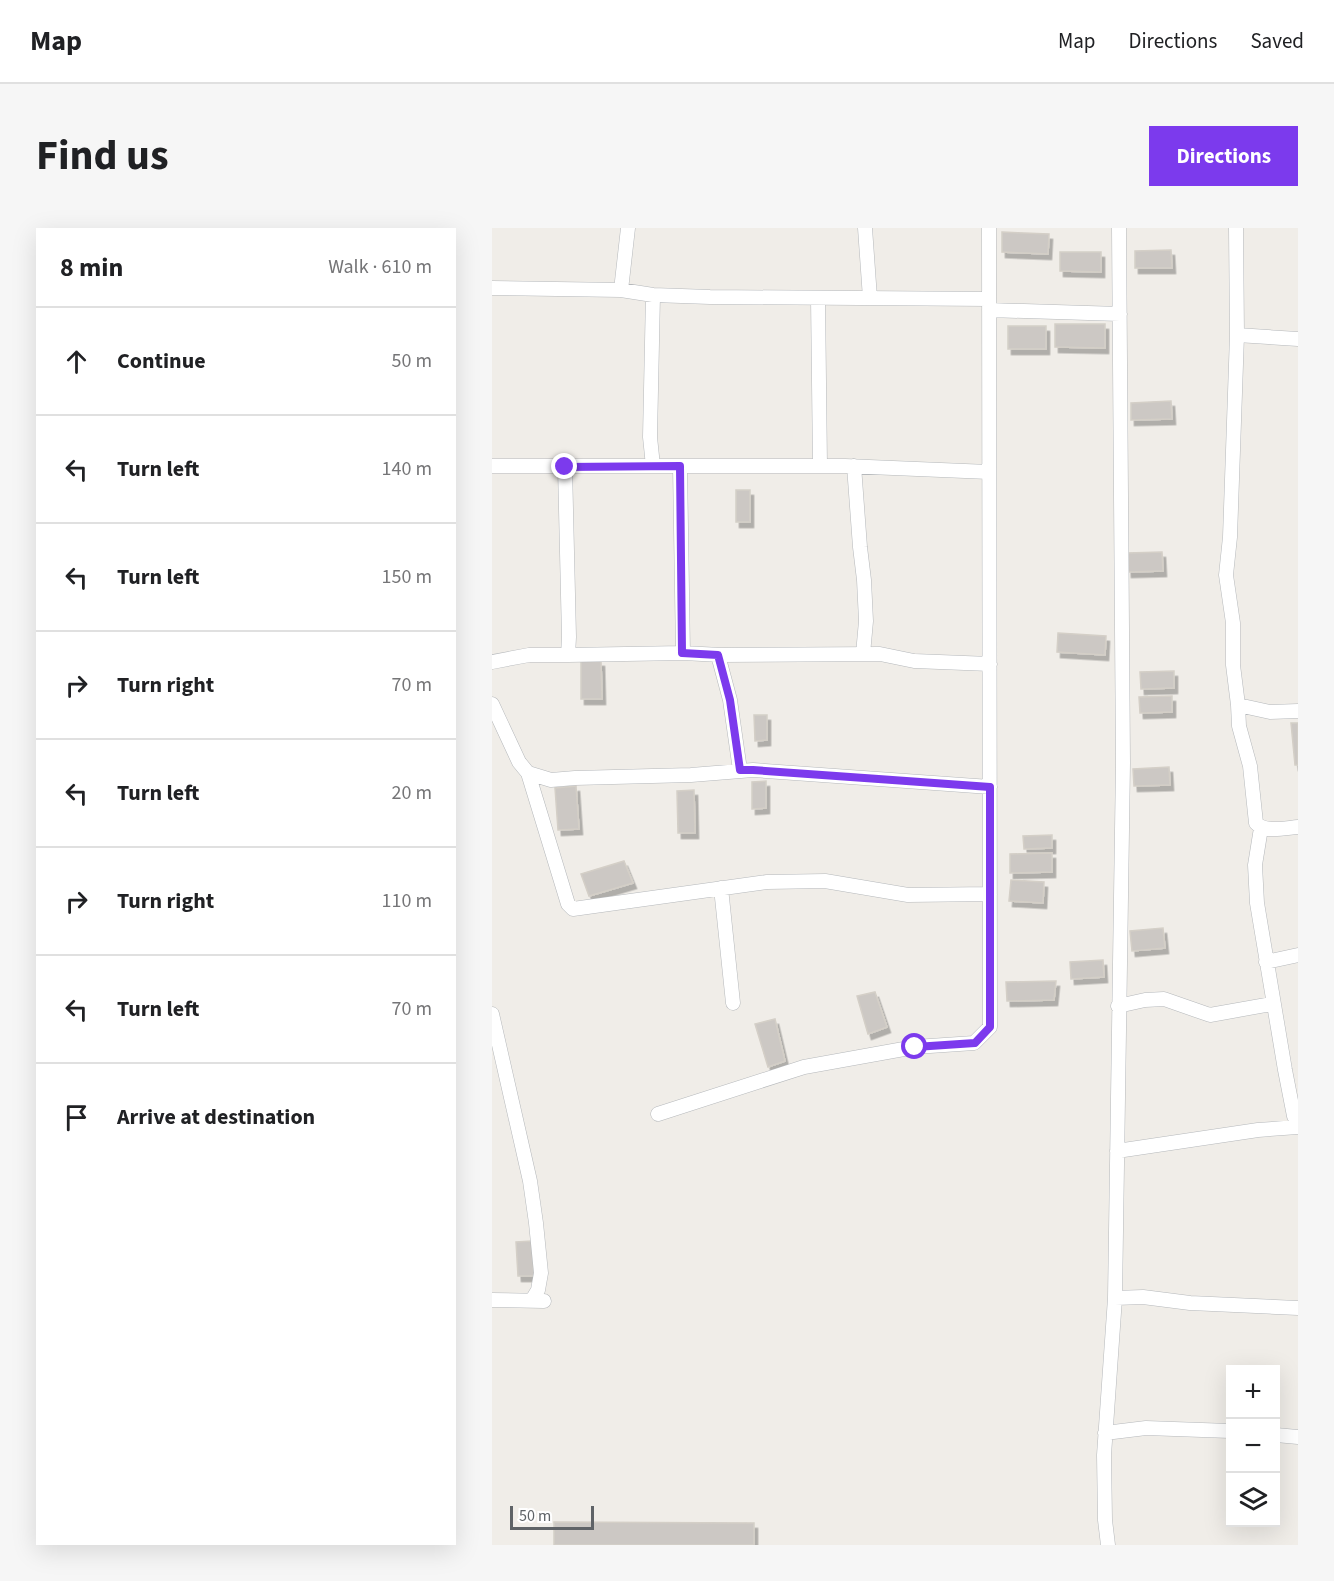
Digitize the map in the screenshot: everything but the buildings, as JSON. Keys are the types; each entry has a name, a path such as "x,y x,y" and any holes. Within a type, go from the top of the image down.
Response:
{"street":[{"path":"621,290 628,228"},
{"path":"865,228 870,298"},
{"path":"658,1114 804,1067 915,1047 975,1043 990,1027 989,228"},
{"path":"1108,1545 1105,1520 1105,1433 1115,1298 1122,763 1119,228"},
{"path":"1117,1151 1298,1125 1294,1116 1272,1004 1257,903 1255,865 1260,828 1254,817 1250,766 1239,726 1233,665 1233,623 1226,575 1230,537 1237,335 1236,228"},
{"path":"492,288 621,290 653,295 870,298 1120,314"},
{"path":"653,295 651,437 653,466"},
{"path":"818,298 820,466"},
{"path":"1237,335 1298,339"},
{"path":"492,466 854,466 989,472"},
{"path":"680,466 682,653"},
{"path":"854,466 866,621 863,654"},
{"path":"565,467 568,655"},
{"path":"492,662 529,655 682,653 718,655 880,654 914,661 990,664"},
{"path":"718,655 730,700 740,770"},
{"path":"492,705 519,762 528,773 568,904 573,909 767,882 825,881 908,895 990,894"},
{"path":"1238,705 1270,712 1298,711"},
{"path":"528,773 551,780 691,775 753,770 990,787"},
{"path":"1260,828 1298,827"},
{"path":"721,888 733,1003"},
{"path":"1266,962 1298,956"},
{"path":"1118,1006 1145,1000 1164,999 1210,1015 1272,1004"},
{"path":"492,1014 531,1181 541,1274 538,1301 492,1300"},
{"path":"1115,1298 1143,1297 1190,1303 1298,1308"},
{"path":"1105,1433 1146,1428 1226,1431"},
{"path":"1280,1435 1298,1437"}],"route":[{"path":"565,467 680,466 682,653 718,655 730,700 740,770 990,787 990,1027 975,1043 915,1047"}]}
